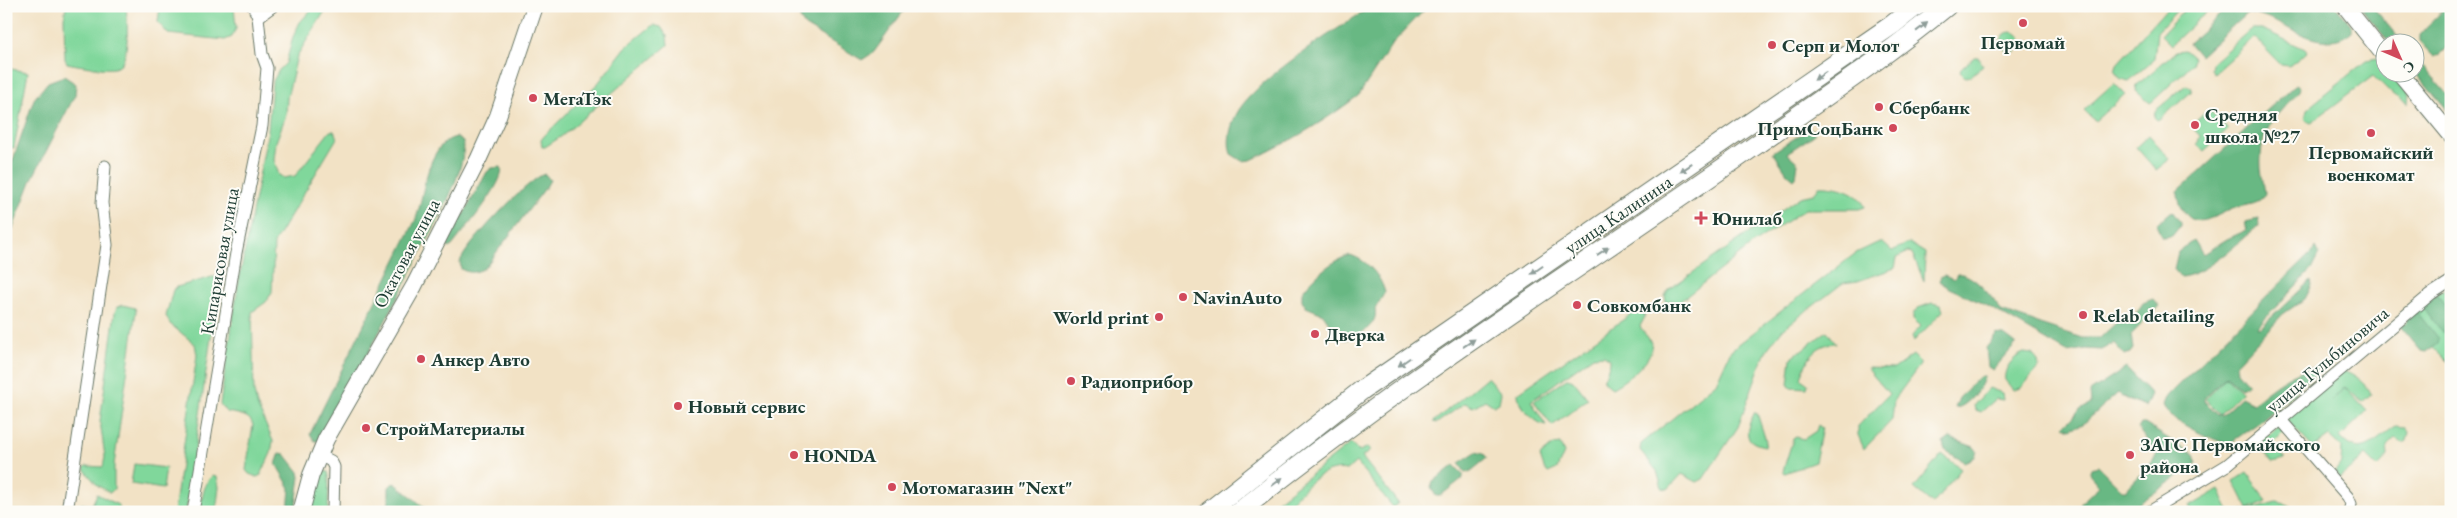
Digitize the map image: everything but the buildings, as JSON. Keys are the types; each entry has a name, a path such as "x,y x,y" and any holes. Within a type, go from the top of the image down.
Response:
{"highway":[{"name":"улица Калинина","path":"1208,512 1320,422 1387,374 1885,31 1916,6"},
{"name":"улица Калинина","path":"1238,512 1386,401 1850,79 1947,6"}],"main road":[{"name":"Окатовая улица","path":"301,512 303,498 326,439 414,286 479,158 498,116 535,6"},
{"path":"2345,6 2374,42"},
{"path":"2407,82 2451,135"}],"street":[{"name":"Кипарисовая улица","path":"193,512 236,253 262,126 267,68 262,54 258,17 253,6"},
{"path":"258,17 273,6"},
{"path":"67,512 107,244 102,203 105,166"},
{"name":"улица Гульбиновича","path":"2148,512 2227,465 2431,294 2451,281"},
{"path":"2281,420 2348,497 2351,504 2349,512"},
{"path":"319,455 331,461 334,467 333,512"}],"green space":[{"path":"66,6 126,6 126,48 121,63 117,67 100,68 67,63 65,59 64,18"},
{"path":"160,6 234,6 236,28 232,37 225,40 168,34 158,22"},
{"path":"315,6 331,6 325,11 297,56 287,98 286,115 276,142 274,160 279,175 284,178 295,176 330,131 334,131 337,138 274,243 272,292 266,302 252,312 254,392 257,405 273,441 271,453 261,475 257,477 249,474 246,470 253,425 251,421 242,415 226,412 220,404 238,286 268,130 272,83 279,70 286,63 293,37 300,22"},
{"path":"801,6 907,6 874,52 862,60 805,26 799,14"},
{"path":"1372,6 1428,6 1392,44 1359,95 1307,130 1251,160 1242,161 1231,154 1229,145 1235,117 1244,103 1258,88 1276,72"},
{"path":"2169,6 2181,6 2157,32 2154,59 2129,81 2121,79 2115,71 2117,64"},
{"path":"2188,6 2213,6 2171,45 2161,35"},
{"path":"2229,6 2336,6 2352,26 2352,31 2340,38 2327,40 2314,38 2300,34 2260,16 2247,13 2200,56 2189,43"},
{"path":"2359,6 2372,6 2394,32 2381,32"},
{"path":"2448,6 2451,6 2451,43 2440,54 2433,56 2424,46 2424,32 2421,32"},
{"path":"653,25 661,27 667,36 668,45 562,136 542,147 541,140 545,135 599,82 626,47"},
{"path":"2251,29 2262,29 2305,49 2307,52 2289,66 2281,65 2254,37 2214,73 2211,69 2212,63"},
{"path":"2011,32 2018,35 2021,42 2018,49 2011,52 2004,49 2001,42 2004,35"},
{"path":"2185,50 2194,58 2192,64 2153,101 2150,103 2136,91 2137,85 2176,51"},
{"path":"1974,57 1978,57 1983,65 1971,76 1965,77 1960,72 1961,69"},
{"path":"2374,58 2374,77 2313,121 2305,119 2307,109 2367,60"},
{"path":"6,68 28,72 14,148 6,147"},
{"path":"2424,68 2451,99 2451,114 2424,82"},
{"path":"64,76 76,84 75,95 32,179 6,246 6,180 34,99 48,82"},
{"path":"2379,82 2398,82 2409,94 2408,104 2387,90"},
{"path":"2114,83 2125,94 2095,121 2084,110"},
{"path":"2296,84 2300,87 2299,91 2275,117 2263,144 2261,169 2265,193 2262,198 2256,202 2239,206 2205,220 2199,221 2190,218 2182,208 2178,191"},
{"path":"2186,85 2192,88 2191,92 2158,121 2154,117 2155,111"},
{"path":"2209,109 2228,129 2204,151 2197,145 2200,136 2191,126"},
{"path":"1809,129 1814,130 1814,135 1787,153 1798,163 1794,179 1787,173 1773,152"},
{"path":"2149,135 2170,159 2156,170 2136,147"},
{"path":"456,137 463,142 463,154 455,184 448,200 357,373 319,441 315,441 310,434 415,221 432,160 446,142"},
{"path":"501,167 498,183 491,195 452,246 448,248 447,244 487,172 492,168"},
{"path":"545,174 550,180 546,187 486,266 474,272 467,272 461,269 460,262 464,254 485,228 526,186"},
{"path":"1819,186 1846,190 1858,197 1865,207 1859,209 1805,209 1753,244 1678,303 1671,300 1666,303 1665,296 1668,290 1800,197 1814,194"},
{"path":"2172,211 2180,222 2180,226 2172,236 2162,237 2156,225"},
{"path":"2259,219 2258,226 2231,249 2200,271 2180,277 2174,269 2178,252 2194,240 2203,254 2227,239 2247,230 2245,222"},
{"path":"1877,243 1883,243 1892,251 1909,243 1925,253 1924,281 1912,253 1908,252 1897,258 1895,268 1858,281 1843,283 1783,329 1768,348 1761,363 1738,427 1703,479 1697,482 1682,474 1668,489 1662,488 1657,471 1640,450 1641,444 1716,383 1731,350 1856,253"},
{"path":"2316,248 2319,254 2311,270 2257,327 2260,328 2311,280 2312,285 2305,299 2283,314 2236,364 2237,371 2248,384 2240,388 2226,376 2204,398 2204,401 2219,415 2222,415 2241,397 2253,403 2290,376 2316,367 2319,371 2264,419 2230,443 2215,440 2194,430 2168,413 2163,404 2170,393"},
{"path":"1350,255 1362,260 1372,269 1380,280 1385,292 1375,309 1374,320 1371,325 1362,333 1345,340 1335,332 1323,314 1306,307 1302,300 1302,292 1323,270 1336,261"},
{"path":"1957,274 1963,274 1976,281 1988,293 2001,311 2082,338 2100,338 2117,322 2135,315 2143,303 2153,299 2159,306 2131,335 2133,349 2130,353 2124,355 2114,343 2101,350 2086,349 2067,352 1986,305 1949,288 1939,281 1941,276 1944,275 1954,279"},
{"path":"217,277 217,295 186,512 174,512 197,355 195,344 170,324 166,316 173,290 177,287"},
{"path":"2451,284 2451,365 2404,318"},
{"path":"2437,295 2451,312 2451,331 2447,334 2442,332 2423,306"},
{"path":"1932,303 1941,305 1943,311 1914,341 1912,336 1921,326 1913,319 1913,314 1918,308"},
{"path":"123,305 135,308 136,311 114,465 114,489 110,493 97,485 84,469 86,466 103,467 105,457 100,421 115,312 117,307"},
{"path":"1640,308 1643,310 1645,317 1640,326 1651,343 1651,349 1649,356 1638,369 1612,388 1603,381 1610,359 1604,355 1593,356 1531,401 1546,425 1537,421 1528,413 1520,402 1518,393"},
{"path":"2417,312 2438,339 2437,343 2427,352 2421,351 2400,326"},
{"path":"1827,331 1836,343 1822,346 1812,354 1801,379 1808,384 1807,388 1790,387 1788,384 1791,358"},
{"path":"1997,334 2004,335 2016,344 1993,370 1988,367 1986,348"},
{"path":"2024,353 2032,354 2038,361 2039,368 2021,388 2013,390 2005,380 2007,368 2013,360"},
{"path":"1913,355 1920,362 1920,365 1894,400 1892,420 1864,449 1858,435 1858,426 1889,394 1867,368 1894,369"},
{"path":"2126,368 2151,394 2145,407 2128,400 2118,393 2083,424 2070,429 2064,426 2080,410 2091,404 2090,392"},
{"path":"2343,370 2360,379 2367,386 2371,394 2362,402 2345,387 2331,401 2345,388 2367,411 2340,437 2348,444 2362,447 2376,441 2396,426 2405,427 2409,432 2407,441 2403,443 2395,438 2387,446 2388,456 2378,467 2366,455 2340,478 2335,472 2341,463 2342,448 2329,436 2312,447 2287,420"},
{"path":"1487,377 1501,393 1499,403 1494,406 1485,400 1473,407 1465,403 1437,423 1433,422"},
{"path":"1979,377 1984,377 1977,392 1964,405 1955,408 1959,398"},
{"path":"2226,377 2242,392 2220,414 2205,399"},
{"path":"1568,378 1573,380 1588,399 1552,426 1534,401"},
{"path":"1989,388 2002,393 2003,400 1996,399 1981,412 1975,410 1974,405"},
{"path":"1755,412 1757,413 1766,441 1765,446 1757,444 1749,438 1749,424"},
{"path":"2141,424 2145,424 2194,455 2197,463 2127,512 2081,512 2081,503 2099,486 2089,474 2091,468 2098,466 2122,490 2126,490 2153,461 2157,453 2138,429"},
{"path":"1818,425 1822,428 1815,462 1785,473 1783,471 1793,439 1796,437 1804,439 1816,431"},
{"path":"2279,426 2283,433 2273,443 2285,459 2273,462 2258,444"},
{"path":"1950,438 1974,447 1977,451 1975,457 1964,462 1945,450 1943,443"},
{"path":"1351,443 1359,451 1369,447 1370,451 1362,457 1398,503 1393,507 1356,462 1347,470 1327,472 1318,476 1282,512 1263,512"},
{"path":"1560,444 1564,453 1557,469 1548,473 1540,456 1553,445"},
{"path":"1476,452 1484,454 1487,458 1470,472 1465,472 1459,463"},
{"path":"280,453 285,454 299,472 295,512 288,512 290,488 276,464"},
{"path":"1942,454 1961,469 1933,504 1914,488"},
{"path":"134,464 166,468 163,489 131,484"},
{"path":"1454,465 1463,474 1463,478 1440,496 1436,496 1431,488 1433,482"},
{"path":"322,470 328,472 329,476 328,512 309,512 319,473"},
{"path":"2247,473 2267,501 2248,509 2234,481"},
{"path":"212,476 217,477 219,487 216,512 200,512 205,488"},
{"path":"393,483 430,512 385,512 389,502 389,487"},
{"path":"2219,490 2230,512 2192,512 2189,507"},
{"path":"97,494 118,505 121,512 79,512 81,504 92,505"},
{"path":"2277,502 2290,505 2296,512 2241,512"}],"place":[{"name":"Первомай","path":"2023,23"},
{"name":"Серп и Молот","path":"1772,45"},
{"name":"МегаТэк","path":"533,98"},
{"name":"Сбербанк","path":"1879,107"},
{"name":"Средняя школа №27","path":"2195,125"},
{"name":"ПримСоцБанк","path":"1893,128"},
{"name":"Первомайский военкомат","path":"2371,133"},
{"name":"Юнилаб","path":"1701,218"},
{"name":"NavinAuto","path":"1183,297"},
{"name":"Совкомбанк","path":"1577,305"},
{"name":"Relab detailing","path":"2083,315"},
{"name":"World print","path":"1159,317"},
{"name":"Дверка","path":"1315,334"},
{"name":"Анкер Авто","path":"421,359"},
{"name":"Радиоприбор","path":"1071,381"},
{"name":"Новый сервис","path":"678,406"},
{"name":"СтройМатериалы","path":"366,428"},
{"name":"HONDA","path":"794,455"},
{"name":"ЗАГС Первомайского района","path":"2130,455"},
{"name":"Мотомагазин \"Next\"","path":"892,487"}]}
